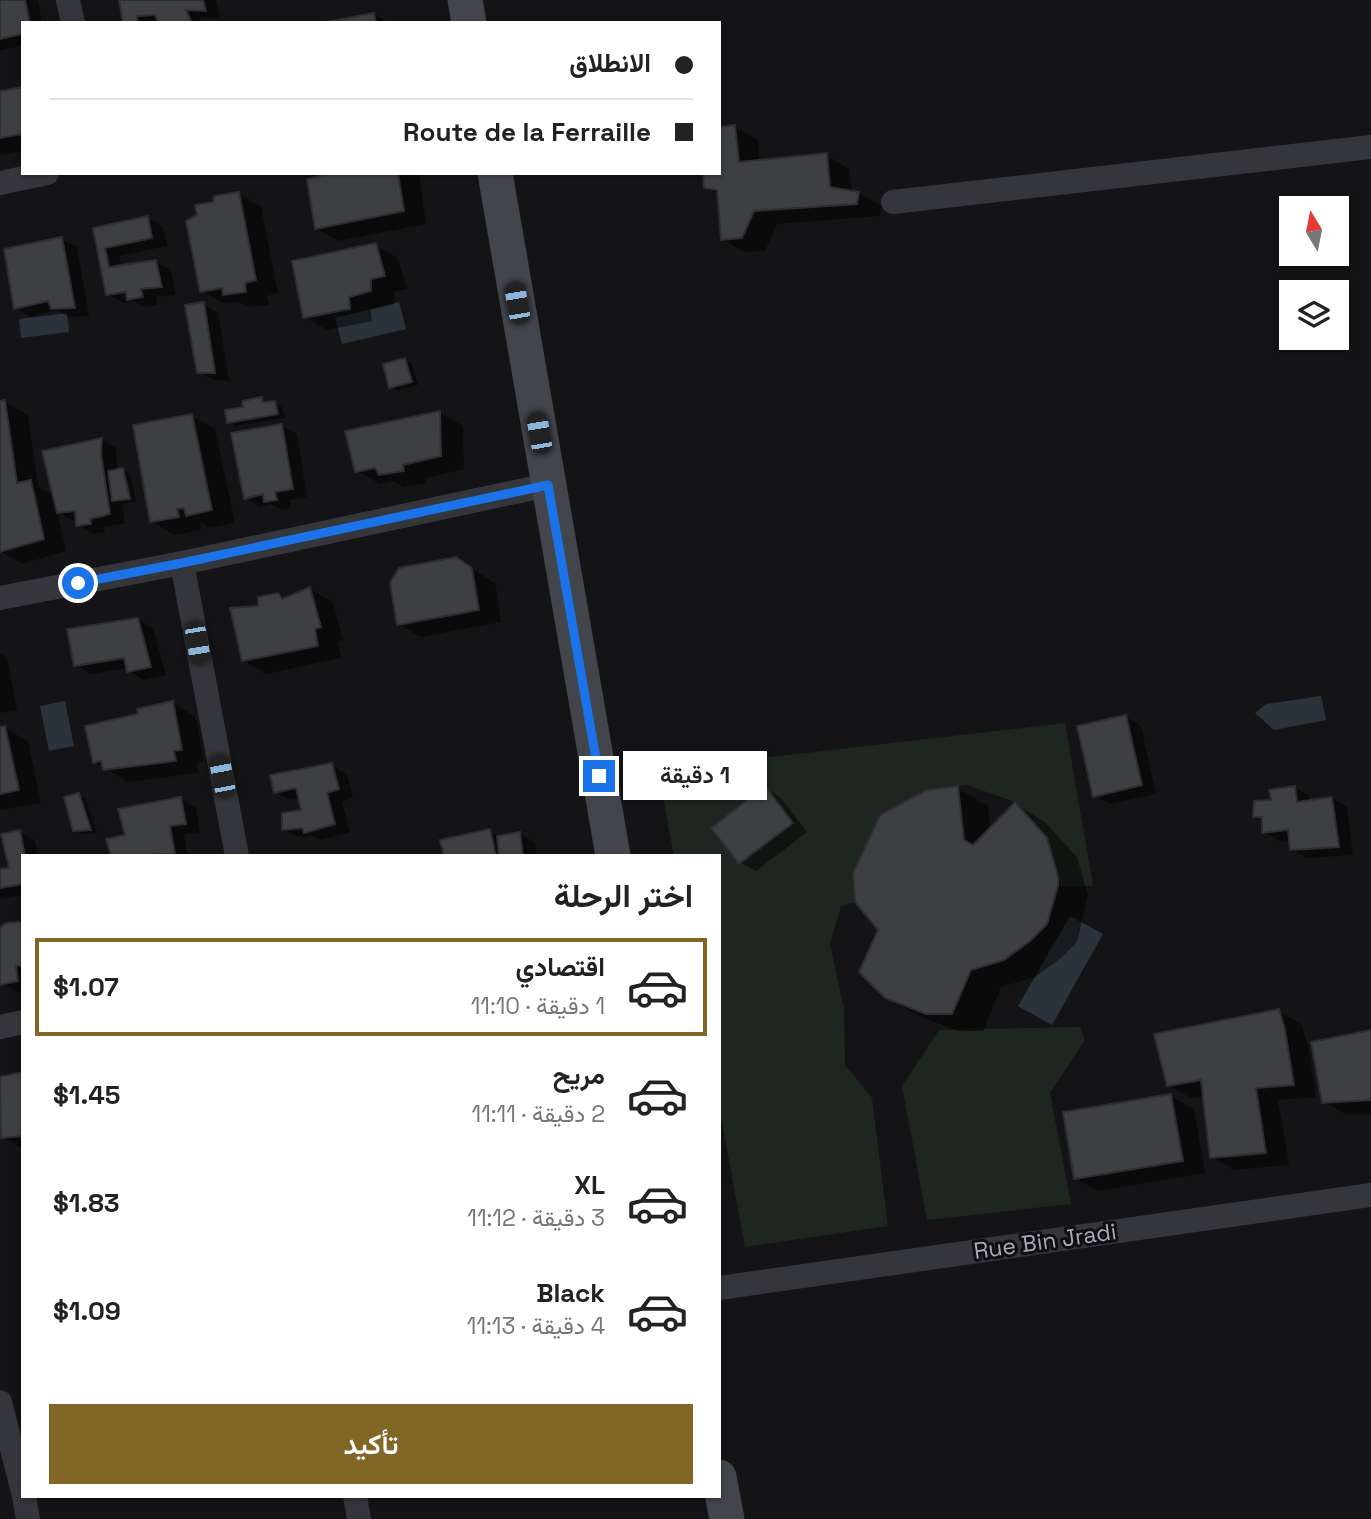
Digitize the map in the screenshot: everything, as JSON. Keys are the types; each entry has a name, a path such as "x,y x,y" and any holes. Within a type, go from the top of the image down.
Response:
{"street":[{"path":"68,0 73,21"},
{"path":"465,0 469,21"},
{"path":"893,202 1371,147"},
{"path":"0,183 38,175"},
{"path":"495,175 613,854"},
{"path":"0,598 182,563 548,485"},
{"path":"182,563 237,854"},
{"path":"0,1027 21,1022"},
{"name":"Rue Bin Jradi","path":"721,1288 1371,1195"},
{"path":"0,1402 9,1426 13,1464 21,1488"},
{"path":"721,1488 727,1519"},
{"path":"24,1498 28,1519"},
{"path":"355,1498 359,1519"}],"shaded area":[{"path":"399,302 406,329 342,344 335,318"},
{"path":"67,313 69,332 21,338 19,319"},
{"path":"1321,696 1326,720 1274,730 1255,713 1266,704"},
{"path":"65,701 74,746 49,751 40,706"},
{"path":"1065,723 1093,886 1058,886 1047,838 1015,802 967,785 926,790 880,815 853,873 855,902 841,906 830,944 844,1009 845,1065 872,1098 888,1226 745,1247 721,1117 721,854 674,854 658,770"},
{"path":"1070,916 1103,934 1052,1025 1018,1006"},
{"path":"1080,1027 1085,1040 1050,1093 1071,1204 927,1220 902,1086 939,1030"}],"building":[{"path":"0,0 25,0 30,21 21,21 21,34 0,39"},
{"path":"119,0 203,0 206,11 186,10 191,21 157,21 155,15 137,16 138,21 123,21"},
{"path":"374,13 376,21 332,21"},
{"path":"21,87 21,134 0,138 0,91"},
{"path":"735,125 739,162 827,153 830,187 859,192 857,204 754,211 742,238 721,240 717,190 704,188 703,175 721,175 721,127"},
{"path":"324,175 398,175 404,211 315,229 307,179"},
{"path":"239,192 256,280 245,283 246,292 223,295 222,288 200,292 186,221 197,215 195,205 213,202 214,196"},
{"path":"148,216 152,238 105,248 109,267 156,260 162,287 141,289 143,297 127,300 126,292 106,295 93,228"},
{"path":"62,237 75,308 51,309 48,301 14,309 4,249"},
{"path":"376,243 385,276 371,279 371,291 349,297 350,309 303,318 292,261"},
{"path":"204,302 215,373 197,373 185,305"},
{"path":"405,358 412,382 389,388 383,364"},
{"path":"262,397 263,402 275,401 278,414 227,423 225,410 243,407 242,401"},
{"path":"5,400 17,483 31,480 44,539 0,552 0,401"},
{"path":"440,411 441,456 403,465 404,471 379,475 375,468 355,472 345,431"},
{"path":"192,414 212,510 186,516 184,508 177,509 179,517 150,522 133,425"},
{"path":"282,424 293,489 275,492 277,500 264,502 263,494 244,499 231,433"},
{"path":"102,438 101,454 110,514 90,519 91,524 76,526 75,511 57,513 42,451"},
{"path":"123,468 130,499 112,501 108,471"},
{"path":"456,557 472,568 479,610 397,625 390,583 399,568"},
{"path":"310,587 321,627 315,629 318,646 242,661 230,608 258,606 258,597 278,593 282,599"},
{"path":"138,618 151,667 127,672 124,658 74,666 67,629"},
{"path":"173,701 182,750 174,751 176,761 103,770 101,761 93,763 85,726 138,714 137,709"},
{"path":"1126,715 1142,785 1093,797 1077,726"},
{"path":"5,726 19,790 0,794 0,727"},
{"path":"332,763 339,789 327,793 335,824 304,833 302,828 282,830 282,813 301,810 296,788 274,793 270,775"},
{"path":"765,786 793,823 739,864 711,828"},
{"path":"958,786 964,840 973,845 1015,802 1047,838 1058,886 1047,924 1030,941 1004,960 971,970 952,1014 926,1014 885,998 859,972 878,930 855,902 853,873 880,815 926,790"},
{"path":"1295,786 1297,802 1332,797 1339,847 1290,850 1288,830 1262,833 1262,817 1253,817 1254,801 1271,800 1269,790"},
{"path":"79,793 91,830 73,831 64,797"},
{"path":"181,797 186,824 170,826 175,854 110,854 106,839 125,835 118,809"},
{"path":"490,829 496,854 444,854 440,840"},
{"path":"20,830 25,854 21,854 21,884 0,888 0,869 9,868 1,834"},
{"path":"520,832 523,854 499,854 497,836"},
{"path":"21,922 21,966 16,966 18,981 0,985 0,928 6,923"},
{"path":"1279,1009 1294,1085 1256,1088 1266,1153 1210,1158 1201,1080 1167,1086 1154,1034"},
{"path":"1371,1030 1371,1100 1322,1103 1311,1042"},
{"path":"21,1072 21,1136 1,1138 0,1077"},
{"path":"1171,1094 1183,1161 1074,1179 1063,1112"}],"route":[{"path":"78,583 548,485 599,776"}]}
